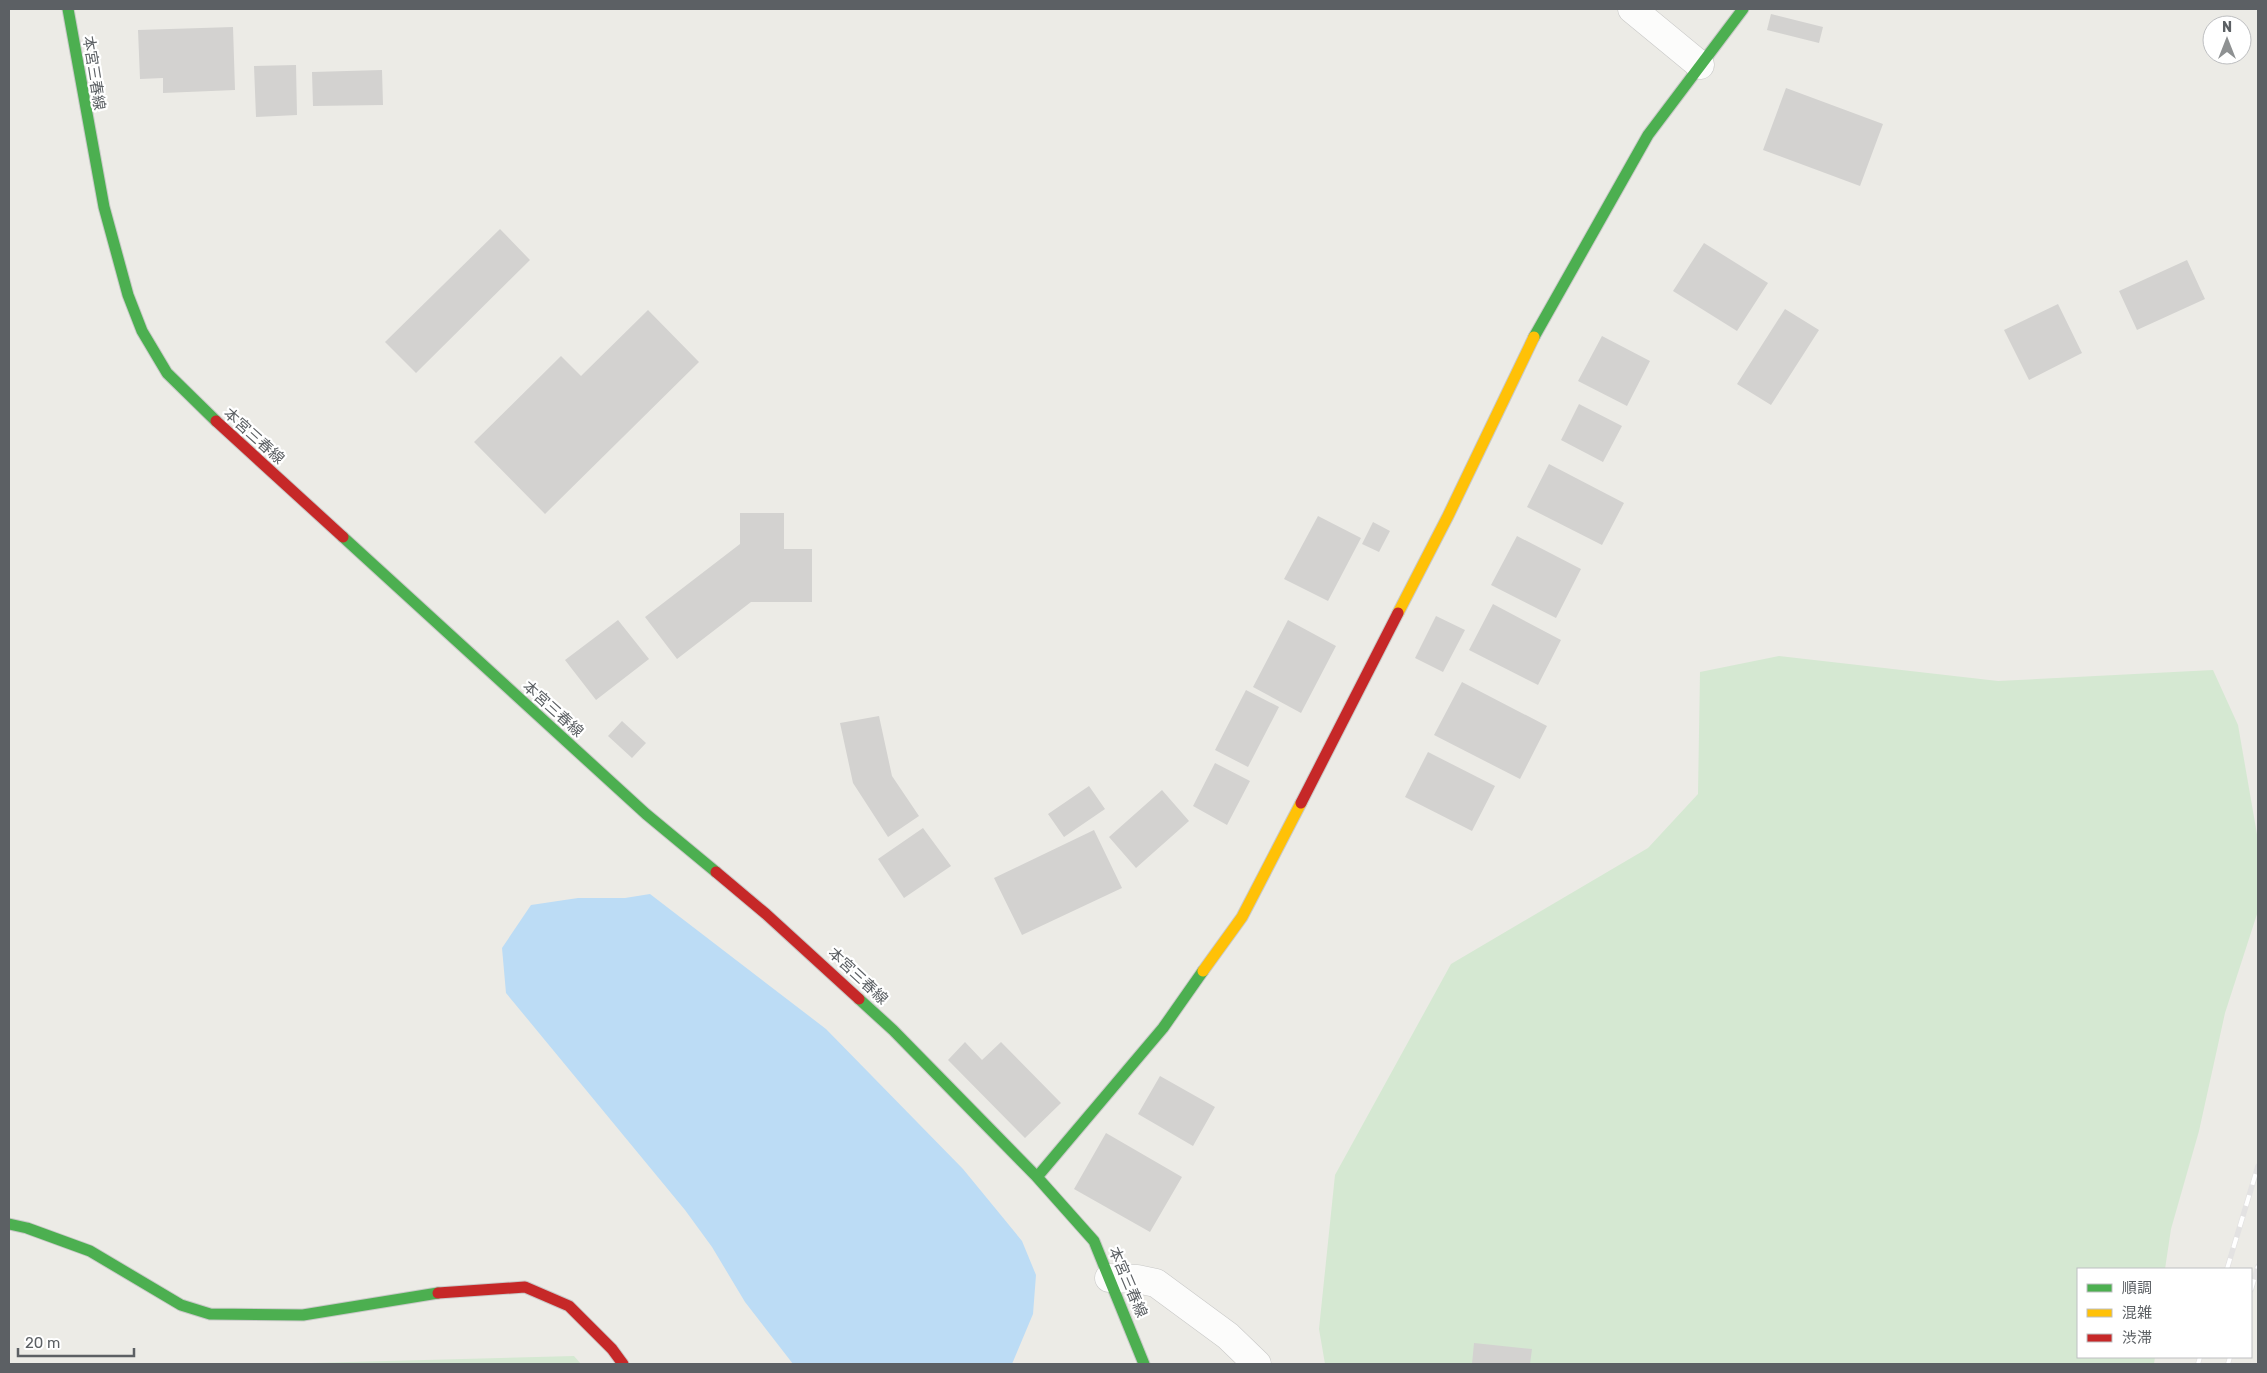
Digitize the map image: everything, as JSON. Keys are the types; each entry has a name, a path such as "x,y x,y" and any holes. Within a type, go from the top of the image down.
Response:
{"street":[{"name":"本宮三春線","path":"68,9 104,207 128,295 142,331 168,373 190,399 646,814 766,914 841,980 1037,1177 1094,1241 1140,1350 1144,1364"},
{"path":"1632,9 1700,65"},
{"path":"1037,1177 1163,1028 1242,917 1284,839 1315,774 1448,516 1541,322 1648,136 1743,9"},
{"path":"9,1224 27,1228 90,1251 181,1305 210,1314 302,1315 452,1291 525,1287 568,1306 612,1349 623,1364"},
{"path":"1109,1278 1137,1279 1156,1283 1228,1336 1257,1364"}],"green space":[{"path":"1779,656 1998,681 2213,670 2238,725 2258,840 2258,911 2225,1013 2199,1131 2171,1229 2165,1268 2077,1268 2077,1358 2155,1358 2154,1364 1325,1364 1319,1329 1335,1175 1451,964 1648,848 1698,794 1700,672"},
{"path":"574,1356 581,1364 273,1364"}],"water":[{"path":"650,894 826,1029 963,1169 1022,1241 1036,1275 1033,1314 1012,1364 793,1364 745,1302 712,1247 685,1210 506,993 502,948 531,905 578,898 625,898"}],"building":[{"path":"1771,14 1823,27 1819,43 1767,30"},
{"path":"233,27 235,90 163,93 163,78 140,79 138,30"},
{"path":"296,65 297,115 256,117 254,66"},
{"path":"382,70 383,105 313,106 312,72"},
{"path":"1786,88 1883,124 1860,186 1763,150"},
{"path":"500,229 530,260 416,373 385,342"},
{"path":"1704,243 1768,283 1737,331 1673,291"},
{"path":"2187,260 2205,299 2137,330 2119,291"},
{"path":"2058,304 2082,353 2029,380 2004,330"},
{"path":"1785,309 1819,330 1771,405 1737,384"},
{"path":"648,310 699,362 545,514 474,442 561,356 581,376"},
{"path":"1602,336 1650,361 1627,406 1578,381"},
{"path":"1579,404 1622,426 1603,462 1561,440"},
{"path":"1549,464 1624,503 1602,545 1527,507"},
{"path":"740,513 784,513 784,549 812,549 812,602 751,602 677,659 645,617 740,544"},
{"path":"1318,516 1361,538 1328,601 1284,579"},
{"path":"1373,522 1390,531 1379,552 1362,544"},
{"path":"1517,536 1581,569 1556,618 1491,585"},
{"path":"1493,604 1561,640 1538,685 1469,650"},
{"path":"1436,616 1465,630 1443,672 1415,658"},
{"path":"618,620 649,659 596,700 565,660"},
{"path":"1288,620 1336,646 1301,713 1253,687"},
{"path":"1462,682 1547,726 1520,779 1434,735"},
{"path":"1246,690 1279,707 1248,767 1215,750"},
{"path":"879,716 892,776 919,816 888,837 853,783 840,723"},
{"path":"622,721 646,743 632,758 608,736"},
{"path":"1428,752 1495,786 1472,831 1405,797"},
{"path":"1215,763 1250,781 1227,825 1193,806"},
{"path":"1089,786 1105,809 1064,837 1048,814"},
{"path":"1162,790 1189,821 1136,868 1109,837"},
{"path":"923,828 951,866 904,898 878,859"},
{"path":"1094,830 1122,888 1022,935 994,878"},
{"path":"965,1042 982,1060 1001,1042 1061,1103 1025,1138 948,1060"},
{"path":"1160,1076 1215,1107 1193,1146 1138,1114"},
{"path":"1106,1133 1182,1177 1150,1232 1074,1189"},
{"path":"1474,1343 1532,1349 1530,1364 1472,1364"}],"railway":[{"path":"2227,1268 2258,1166"},
{"path":"2252,1287 2258,1266"},
{"path":"2198,1364 2200,1358"},
{"path":"2228,1364 2230,1358"}],"traffic: fast":[{"path":"68,9 104,207 128,295 142,331 167,373 216,421"},
{"path":"1534,337 1648,135 1743,9"},
{"path":"343,537 646,814 716,872"},
{"path":"1037,1177 1163,1028 1203,971"},
{"path":"859,999 893,1030 1037,1177 1094,1241 1144,1364"},
{"path":"9,1224 27,1228 90,1251 181,1305 210,1314 303,1315 438,1293"}],"traffic: slow":[{"path":"1398,613 1448,516 1534,337"},
{"path":"1203,971 1242,917 1301,803"}],"traffic: jam":[{"path":"216,421 343,537"},
{"path":"1301,803 1398,613"},
{"path":"716,872 766,914 859,999"},
{"path":"438,1293 525,1287 569,1306 612,1349 623,1364"}]}
